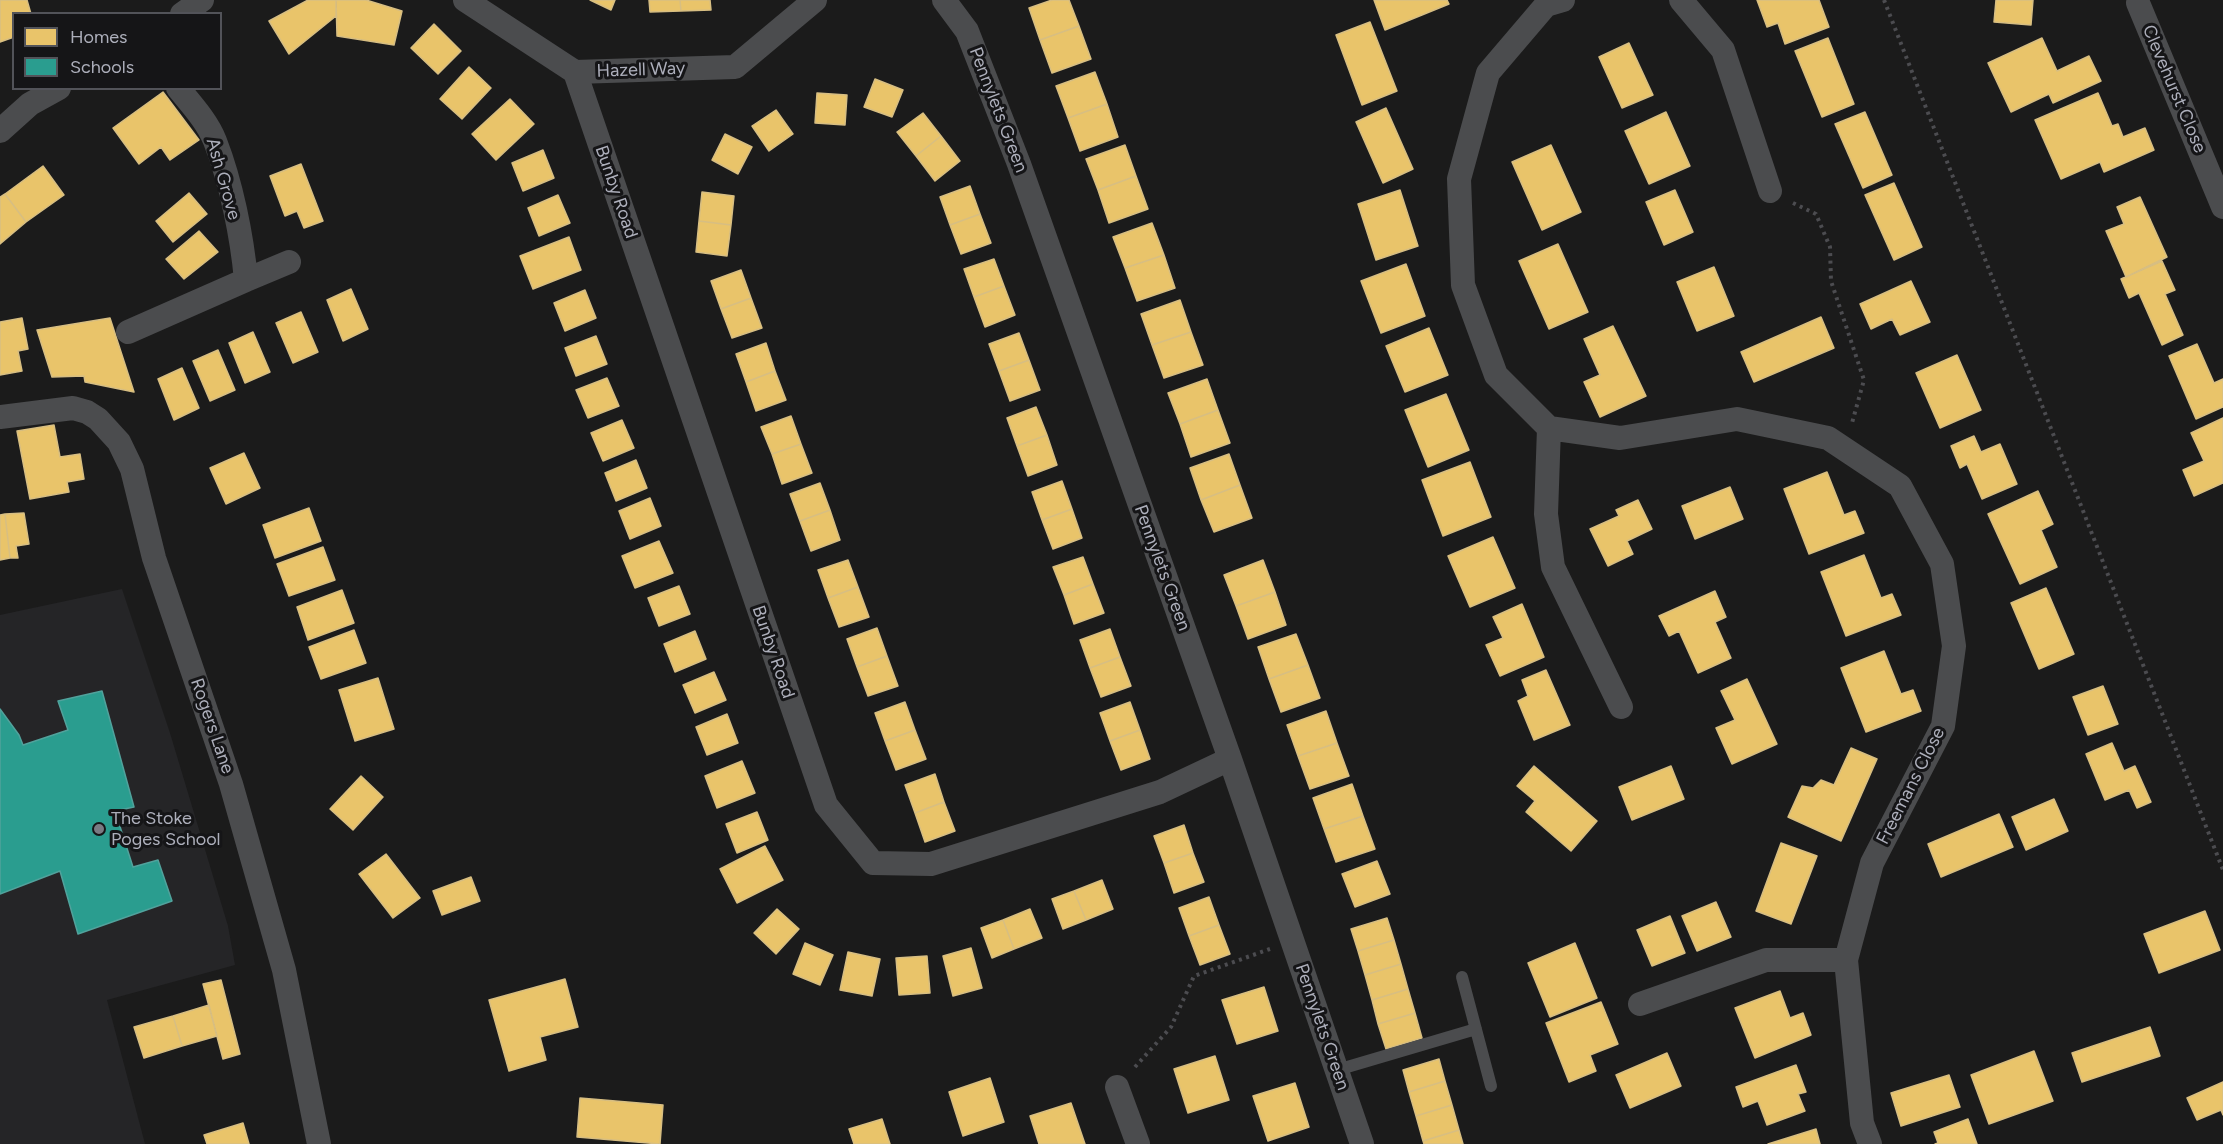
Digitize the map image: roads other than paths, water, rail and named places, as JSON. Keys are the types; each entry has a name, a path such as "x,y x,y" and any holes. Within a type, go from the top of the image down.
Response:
{"street":[{"path":"185,12 202,0"},
{"name":"Hazell Way","path":"465,0 575,72 735,67 815,0"},
{"name":"Pennylets Green","path":"944,0 967,31 1019,164 1230,759 1362,1144"},
{"path":"1563,0 1546,6 1488,73 1459,179 1463,285 1496,375 1549,428 1546,514 1553,567 1620,707"},
{"path":"1681,0 1723,50 1770,191"},
{"name":"Clevehurst Close","path":"2138,3 2223,207"},
{"name":"Bunby Road","path":"575,72 826,805 873,863 931,864 1160,792 1230,759"},
{"path":"0,131 30,104 55,90"},
{"name":"Ash Grove","path":"180,90 197,111 214,140 228,183 246,280"},
{"path":"128,332 289,262"},
{"name":"Rogers Lane","path":"0,417 73,408 87,412 98,418 119,442 132,470 154,558 231,784 284,970 319,1144"},
{"name":"Freemans Close","path":"1549,428 1620,438 1737,419 1828,438 1900,486 1942,564 1954,646 1943,726 1872,863 1846,960 1862,1123 1870,1144"},
{"path":"1640,1004 1766,960 1846,960"},
{"path":"1117,1087 1138,1144"}],"lane":[{"path":"1462,977 1491,1086"},
{"path":"1337,1070 1476,1029"}],"place":[{"name":"The Stoke Poges School","path":"99,829"}]}
